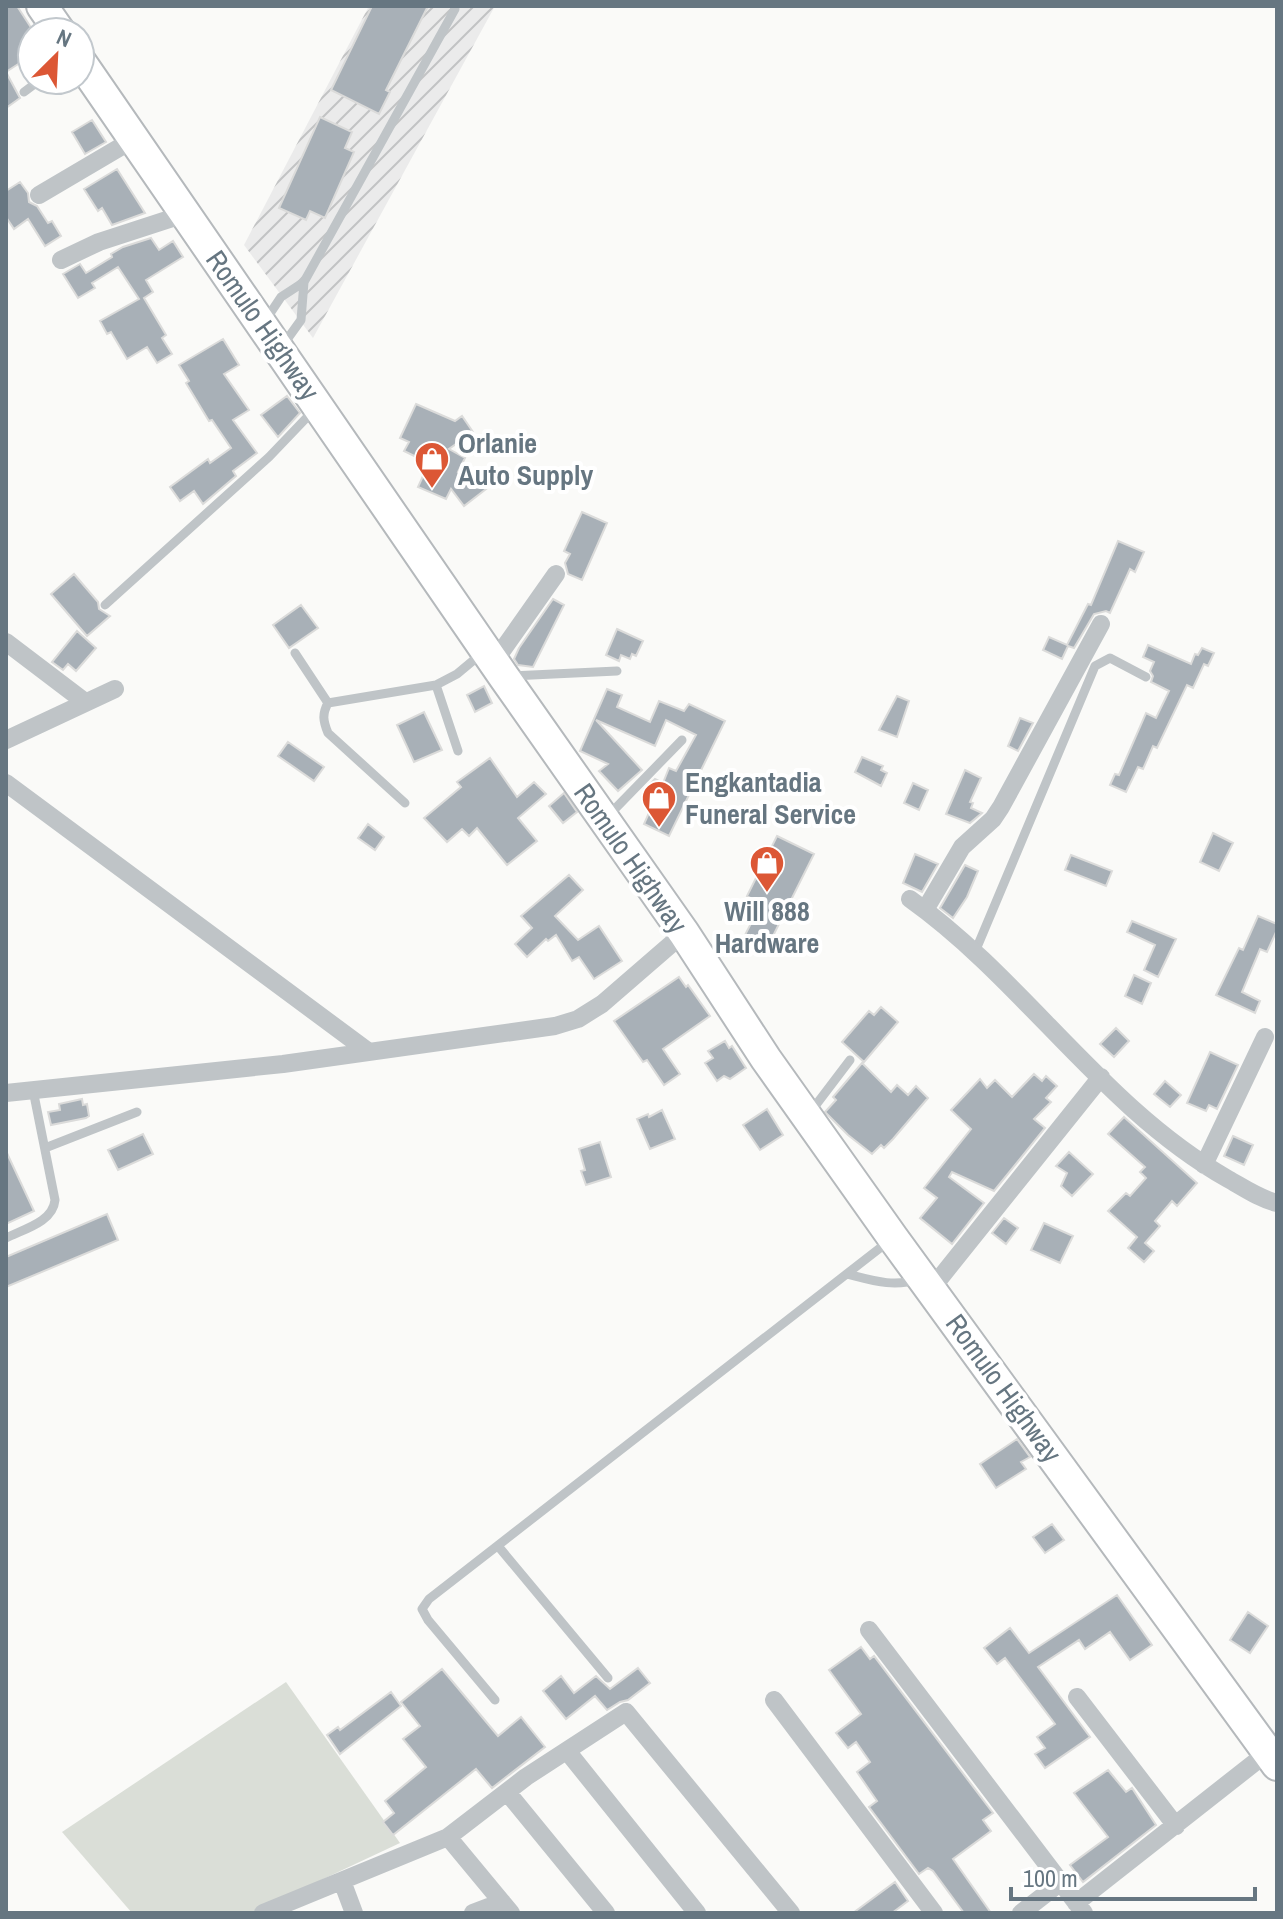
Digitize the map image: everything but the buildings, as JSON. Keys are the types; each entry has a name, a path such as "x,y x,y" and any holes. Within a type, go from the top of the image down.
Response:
{"highway":[{"name":"Romulo Highway","path":"96,84 494,663 684,933 807,1117 1272,1758"}],"street":[{"path":"39,195 134,139"},
{"path":"61,260 99,242 185,214"},
{"path":"494,663 556,574"},
{"path":"925,910 962,847 993,819 1001,807 1101,624"},
{"path":"6,642 85,702"},
{"path":"6,740 115,689"},
{"path":"6,783 369,1052"},
{"path":"910,899 975,952 1153,1127 1204,1165 1256,1195 1277,1203"},
{"path":"6,1093 267,1066 504,1034 578,1019 602,1004 684,933"},
{"path":"1204,1165 1265,1037"},
{"path":"928,1282 1101,1077"},
{"path":"869,1630 1080,1908 1176,1826 1272,1758"},
{"path":"1077,1697 1176,1826"},
{"path":"774,1700 934,1913"},
{"path":"263,1913 448,1837 507,1792 626,1712 791,1913"},
{"path":"567,1751 697,1913"},
{"path":"507,1792 606,1913"},
{"path":"448,1837 506,1908"},
{"path":"342,1881 354,1913"},
{"path":"1021,1913 1061,1882"},
{"path":"473,1913 506,1908"}],"lane":[{"path":"280,350 301,320 304,282 455,9"},
{"path":"262,324 281,297 304,282"},
{"path":"105,605 269,457 318,406"},
{"path":"295,653 328,703"},
{"path":"975,952 1095,666 1110,658 1146,677"},
{"path":"328,703 436,685 457,674 494,663 617,671"},
{"path":"436,685 458,751"},
{"path":"328,703 323,713 328,733 405,803"},
{"path":"604,820 682,740"},
{"path":"807,1117 850,1060"},
{"path":"6,1238 48,1217 54,1210 55,1200 33,1090"},
{"path":"45,1148 137,1112"},
{"path":"495,1700 428,1620 422,1609 429,1599 893,1238"},
{"path":"847,1274 894,1284 928,1282"},
{"path":"498,1546 608,1678"}],"shaded area":[{"path":"369,6 495,6 313,338 244,245"},
{"path":"286,1682 400,1843 251,1913 132,1913 62,1832"}],"place":[{"name":"Orlanie Auto Supply","path":"432,490"},
{"name":"Engkantadia Funeral Service","path":"659,829"},
{"name":"Will 888 Hardware","path":"767,894"}]}
